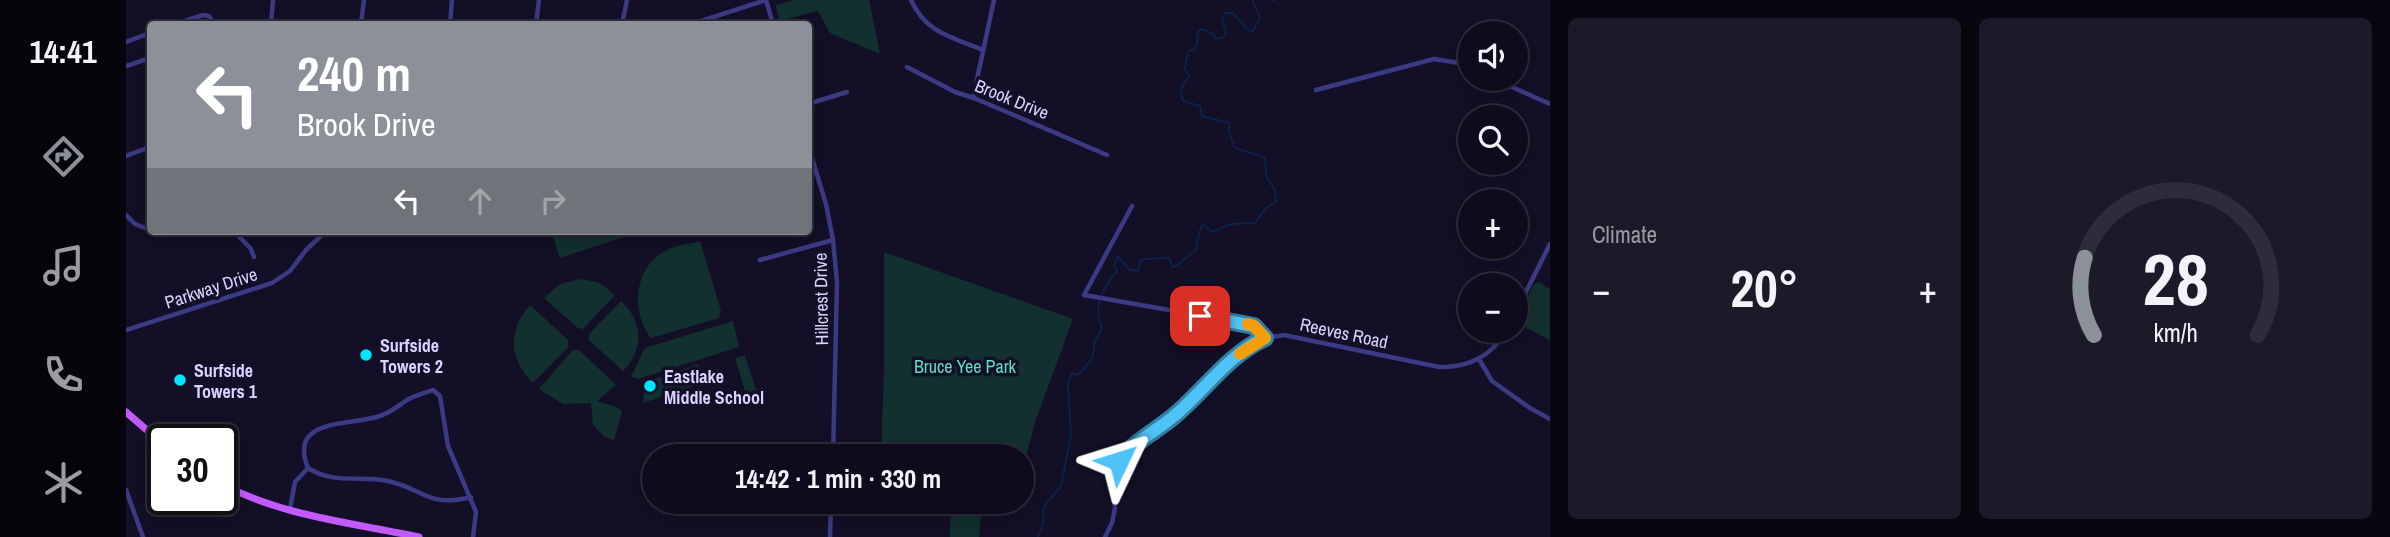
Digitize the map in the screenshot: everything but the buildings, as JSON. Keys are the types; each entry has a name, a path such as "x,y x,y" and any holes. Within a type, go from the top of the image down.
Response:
{"main road":[{"path":"126,412 147,430"},
{"path":"238,492 290,510 419,537"}],"street":[{"path":"271,21 273,0"},
{"path":"361,21 364,0"},
{"path":"450,21 452,0"},
{"path":"536,21 539,0"},
{"path":"622,21 626,0"},
{"path":"701,21 766,0 772,21"},
{"path":"911,0 918,15 932,29 983,50"},
{"path":"973,98 993,0"},
{"path":"185,21 204,15 209,16 212,21"},
{"path":"126,42 147,34"},
{"path":"126,66 147,59"},
{"path":"1316,90 1434,59 1458,63"},
{"name":"Brook Drive","path":"908,67 955,92 1107,155"},
{"path":"1521,91 1550,104"},
{"path":"812,103 847,92"},
{"path":"126,156 147,148"},
{"name":"Hillcrest Drive","path":"812,162 833,240 837,282 833,444"},
{"path":"1105,537 1115,508 1113,479 1119,461 1129,448 1175,415 1245,349 1265,338 1254,326 1084,295 1132,206"},
{"path":"126,215 135,224 147,229"},
{"path":"238,235 251,249 254,257"},
{"name":"Parkway Drive","path":"126,330 272,283 290,271 322,235"},
{"path":"760,260 833,240"},
{"path":"1528,288 1550,244"},
{"name":"Reeves Road","path":"1265,338 1284,335 1314,340 1439,368 1466,365 1479,359"},
{"path":"1498,343 1479,359 1492,381 1550,419"},
{"path":"471,497 451,502 423,496 385,480 322,476 308,468 305,462 307,439 315,430 327,425 377,417 396,410 408,399 433,390 440,396 448,446 471,497 476,512 473,537"},
{"path":"290,510 295,482 308,468"},
{"path":"127,493 143,537"},
{"path":"830,537 831,514"}],"green space":[{"path":"795,0 869,0 880,54 830,33 818,11 779,21 776,5"},
{"path":"552,235 630,235 560,258"},
{"path":"700,241 721,311 719,318 651,338 644,327 638,303 642,278 648,266 667,250"},
{"name":"Bruce Yee Park","path":"884,252 1073,319 1029,444 881,444"},
{"path":"581,279 600,283 615,295 583,329 578,328 544,298 560,284"},
{"path":"1538,282 1550,289 1550,340 1528,329 1528,297 1533,285"},
{"path":"621,301 634,318 638,335 635,353 623,371 589,340 589,334"},
{"path":"530,305 568,340 568,347 533,383 519,364 514,344 518,324"},
{"path":"733,321 739,347 638,379 631,377 645,348"},
{"path":"573,350 579,350 616,385 597,401 619,408 622,412 614,440 605,437 593,425 591,403 563,404 539,389"},
{"path":"745,356 759,399 749,404 735,358"},
{"path":"698,364 705,383 643,403 649,381"},
{"path":"951,514 981,514 979,537 950,537"}],"waterway":[{"path":"1038,537 1043,524 1044,507 1061,486 1071,435 1068,384 1072,373 1078,375 1092,359 1095,341 1102,328 1098,312 1100,298 1117,271 1114,266 1118,256 1130,270 1138,271 1140,260 1144,259 1169,258 1173,267 1176,266 1196,250 1203,224 1212,232 1231,224 1255,223 1265,209 1276,202 1275,190 1266,176 1265,158 1234,147 1229,123 1202,116 1200,106 1183,101 1181,94 1189,76 1185,68 1188,51 1195,49 1197,33 1202,29 1213,34 1216,39 1224,37 1226,32 1222,20 1225,13 1233,13 1248,30 1253,31 1260,17 1252,0"}],"slow traffic":[{"path":"1240,354 1265,338 1254,326 1248,324"}],"place":[{"name":"Surfside Towers 2","path":"366,355"},
{"name":"Surfside Towers 1","path":"180,380"},
{"name":"Eastlake Middle School","path":"650,386"}],"route":[{"path":"1119,461 1129,448 1175,415 1245,349 1265,338 1254,326 1200,316"}]}
